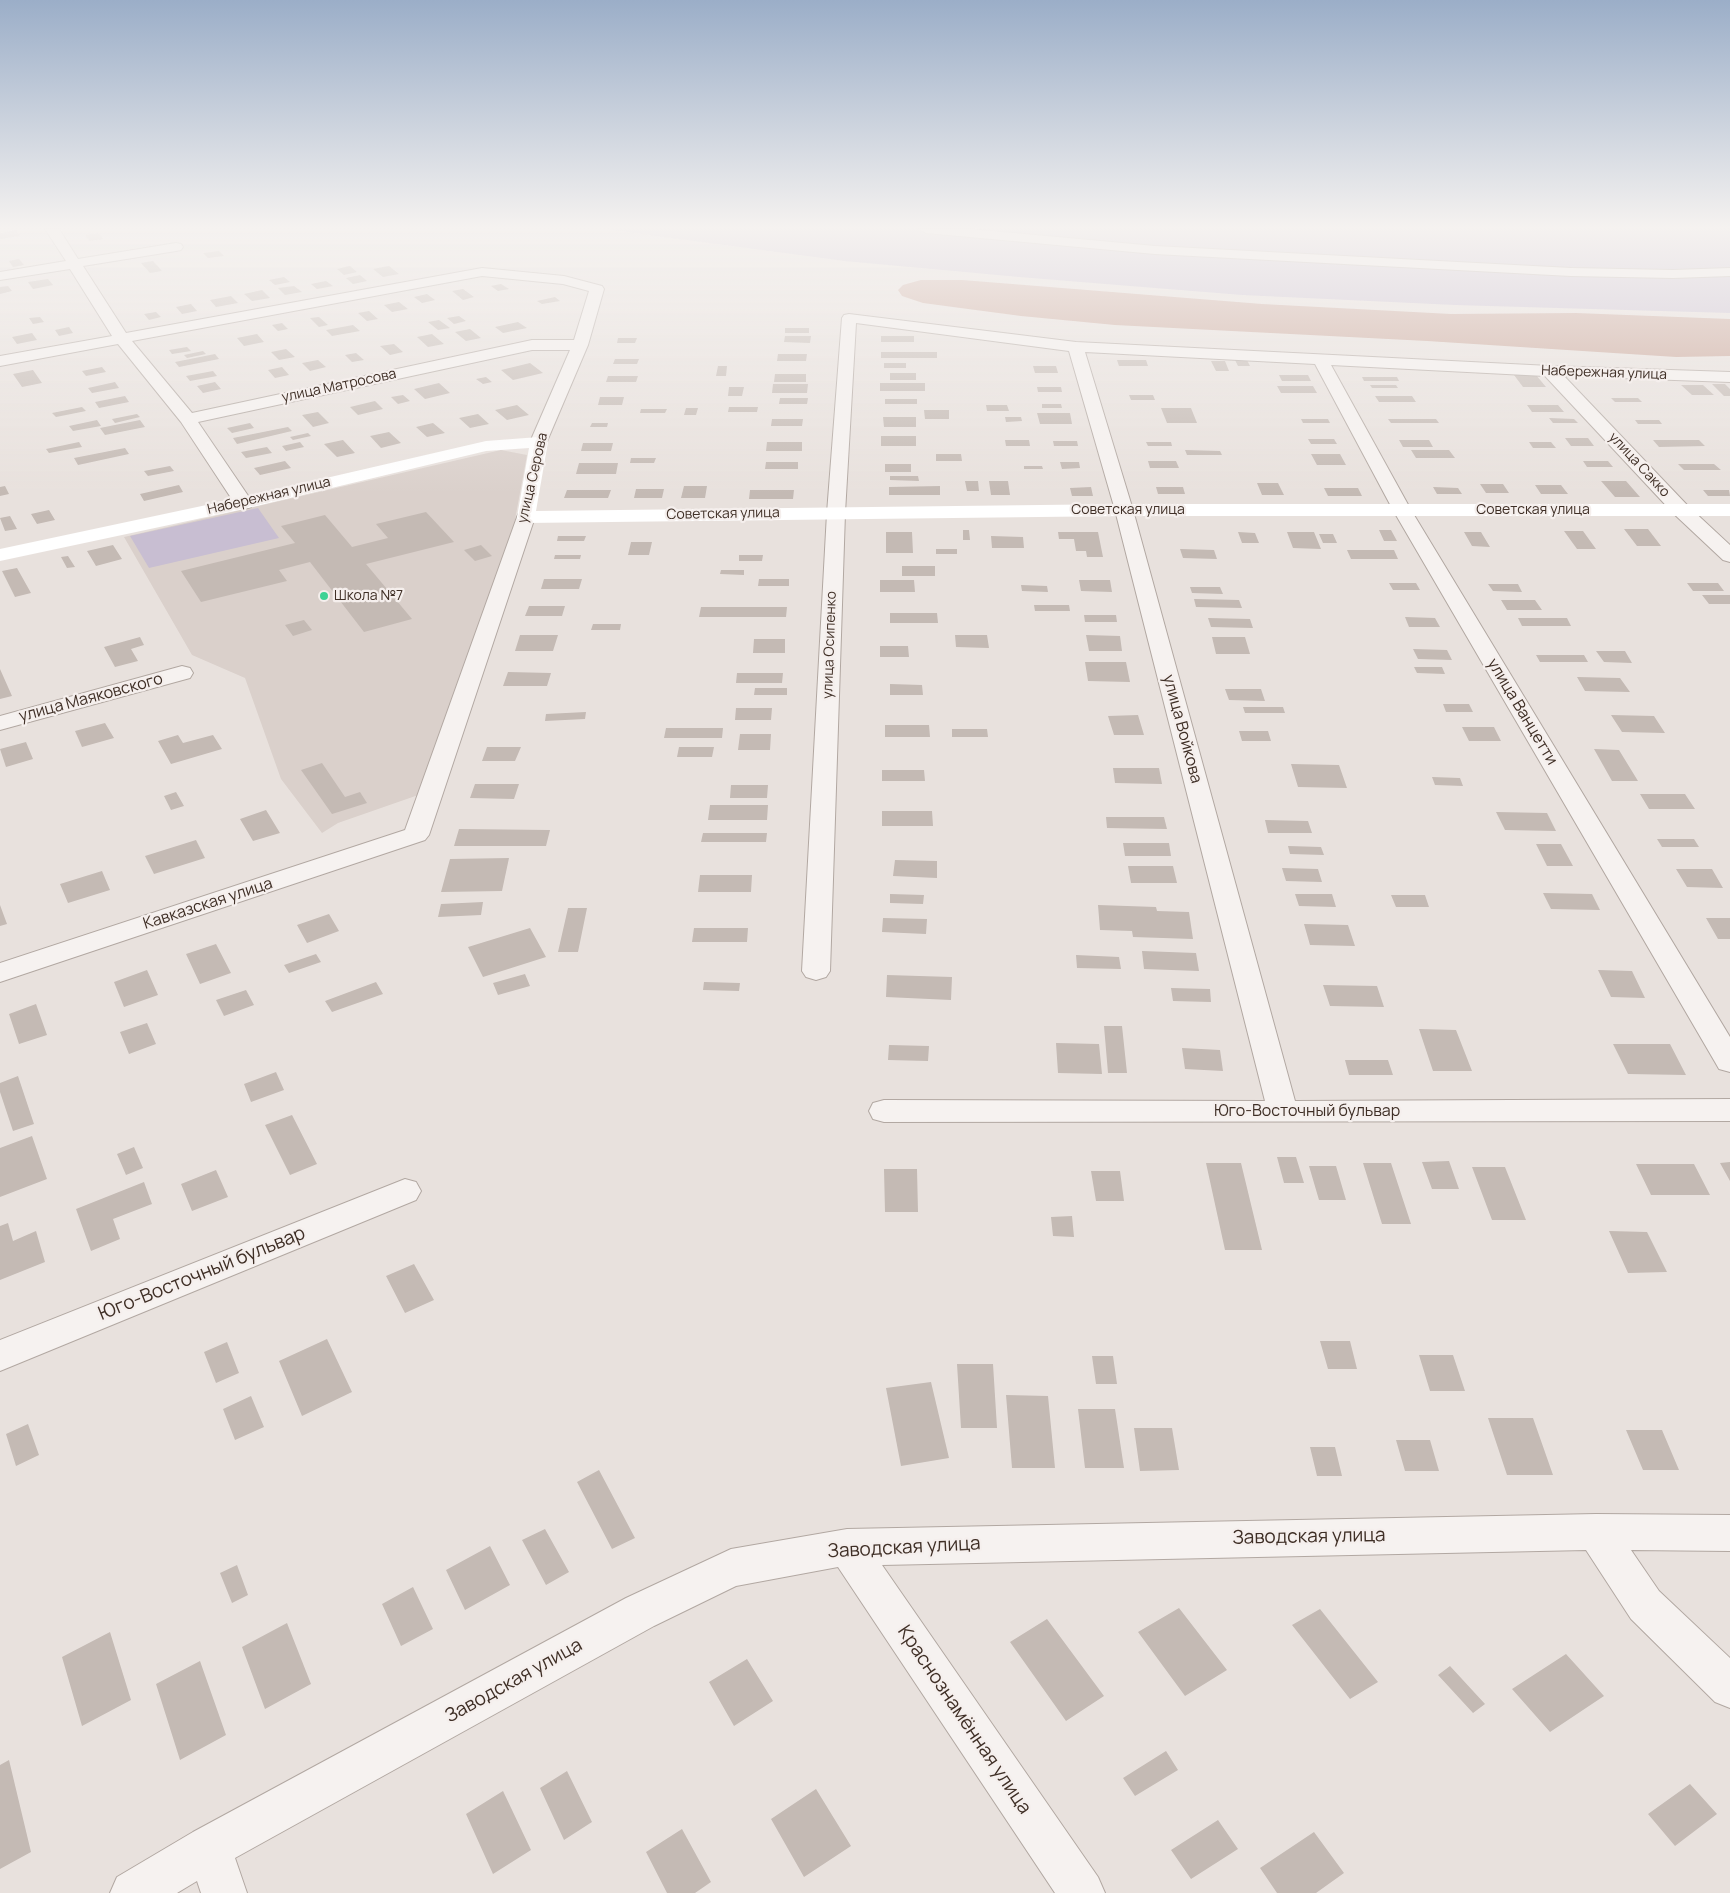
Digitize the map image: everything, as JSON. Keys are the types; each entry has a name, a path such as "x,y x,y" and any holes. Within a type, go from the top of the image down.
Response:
{"street":[{"path":"108,317 122,339 188,419 244,503"},
{"name":"улица Серова","path":"122,339 238,317"},
{"name":"улица Серова","path":"416,835 526,517 539,442 580,345 588,317"},
{"name":"Набережная улица","path":"850,318 1076,347 1550,371 1730,377"},
{"name":"улица Осипенко","path":"816,971 836,513 850,318"},
{"path":"0,362 122,339"},
{"name":"улица Матросова","path":"188,419 532,345 580,345"},
{"name":"улица Войкова","path":"1076,347 1124,510 1283,1112"},
{"name":"улица Ванцетти","path":"1320,359 1402,510 1730,1062"},
{"name":"улица Сакко","path":"1550,371 1681,510 1730,556"},
{"name":"Набережная улица","path":"0,555 244,503 486,446 539,442"},
{"name":"Советская улица","path":"526,517 1124,510 1730,510"},
{"name":"улица Маяковского","path":"0,724 182,673"},
{"name":"Кавказская улица","path":"0,973 416,835"},
{"name":"Юго-Восточный бульвар","path":"884,1112 1730,1110"},
{"name":"Юго-Восточный бульвар","path":"0,1356 405,1191"},
{"path":"1596,1532 1645,1605 1730,1687"},
{"name":"Заводская улица","path":"133,1893 209,1848 640,1612 732,1568 847,1547 1596,1532 1730,1533"},
{"name":"Краснознамённая улица","path":"847,1547 1082,1893"},
{"path":"209,1848 224,1893"}],"shaded area":[{"path":"1035,317 1687,317 1730,319 1730,356 1676,357 1427,341 1115,325"},
{"name":"Школа №7","path":"501,450 527,455 514,525 424,793 338,823 322,833 281,779 245,678 192,655 124,537"},
{"path":"258,508 279,538 149,568 130,536"}],"building":[{"path":"40,317 44,322 33,324 29,318"},
{"path":"147,317 160,317 149,320"},
{"path":"319,317 328,325 319,327 310,318"},
{"path":"363,317 378,319 367,321"},
{"path":"461,317 466,321 454,324 447,318"},
{"path":"439,320 450,328 438,330 428,322"},
{"path":"518,322 527,328 503,333 495,327"},
{"path":"282,323 288,329 278,331 272,325"},
{"path":"353,325 360,331 332,336 326,330"},
{"path":"69,327 73,333 59,336 55,330"},
{"path":"785,328 809,328 809,333 785,333"},
{"path":"470,329 481,338 466,341 455,332"},
{"path":"32,333 37,340 17,344 12,337"},
{"path":"257,334 264,342 244,346 237,338"},
{"path":"432,334 444,344 428,347 417,337"},
{"path":"785,336 811,336 810,343 784,342"},
{"path":"881,336 914,336 914,342 881,342"},
{"path":"618,338 637,338 635,343 617,343"},
{"path":"394,344 403,352 390,355 380,346"},
{"path":"187,347 191,351 172,354 169,350"},
{"path":"286,349 295,357 279,360 271,352"},
{"path":"203,351 206,354 187,358 184,355"},
{"path":"881,352 937,352 937,358 881,358"},
{"path":"356,353 364,360 352,362 345,355"},
{"path":"215,354 219,359 179,367 175,362"},
{"path":"778,354 807,354 806,361 777,361"},
{"path":"615,359 639,359 637,364 613,364"},
{"path":"318,360 326,367 310,371 302,363"},
{"path":"1117,360 1146,360 1148,366 1119,366"},
{"path":"1235,360 1247,360 1250,366 1238,366"},
{"path":"1211,361 1225,361 1229,371 1216,371"},
{"path":"530,363 543,373 513,380 501,370"},
{"path":"884,363 906,363 906,368 884,368"},
{"path":"718,366 727,366 726,376 716,376"},
{"path":"1033,366 1056,366 1058,373 1035,373"},
{"path":"102,367 106,372 86,376 82,371"},
{"path":"282,367 289,375 275,378 268,370"},
{"path":"33,370 42,383 22,387 13,374"},
{"path":"213,371 217,376 190,381 186,376"},
{"path":"890,373 916,373 916,380 890,380"},
{"path":"775,374 806,374 806,382 774,382"},
{"path":"1279,375 1308,375 1311,381 1282,381"},
{"path":"1514,375 1536,375 1546,387 1523,387"},
{"path":"608,376 638,376 636,382 606,382"},
{"path":"486,377 492,382 483,384 476,379"},
{"path":"1362,377 1397,377 1399,381 1364,381"},
{"path":"115,382 119,388 92,393 88,388"},
{"path":"215,382 221,389 203,393 197,386"},
{"path":"439,383 450,393 425,399 414,389"},
{"path":"880,383 925,383 925,391 880,391"},
{"path":"773,384 808,384 807,393 772,393"},
{"path":"1712,384 1725,384 1730,389 1730,396 1724,396"},
{"path":"1370,385 1396,385 1398,388 1372,388"},
{"path":"1681,385 1703,385 1714,395 1692,395"},
{"path":"1277,386 1313,386 1317,393 1281,393"},
{"path":"729,387 744,387 742,396 728,396"},
{"path":"1037,387 1061,387 1062,392 1038,392"},
{"path":"403,395 410,401 398,404 391,397"},
{"path":"1129,395 1153,395 1155,400 1131,400"},
{"path":"125,396 129,402 99,408 95,402"},
{"path":"1375,396 1412,396 1416,402 1379,402"},
{"path":"600,397 624,397 622,405 598,405"},
{"path":"780,398 808,398 807,404 779,404"},
{"path":"1611,398 1638,398 1642,402 1615,402"},
{"path":"885,399 917,399 917,404 885,404"},
{"path":"375,401 383,409 358,415 350,407"},
{"path":"1042,404 1061,404 1062,408 1042,408"},
{"path":"517,405 529,415 507,420 495,410"},
{"path":"986,405 1007,405 1009,411 987,411"},
{"path":"1527,405 1558,405 1564,412 1532,412"},
{"path":"82,407 86,411 56,417 52,413"},
{"path":"729,407 758,407 757,412 728,412"},
{"path":"686,408 698,408 696,415 684,415"},
{"path":"1161,408 1191,408 1197,423 1167,423"},
{"path":"641,409 667,409 665,413 640,413"},
{"path":"924,410 949,410 949,419 925,419"},
{"path":"318,412 329,423 313,427 302,415"},
{"path":"1037,413 1070,413 1072,424 1040,424"},
{"path":"137,414 140,417 115,423 112,419"},
{"path":"478,414 489,424 470,428 459,418"},
{"path":"883,417 916,417 916,427 884,427"},
{"path":"1005,417 1021,417 1022,421 1006,422"},
{"path":"1549,418 1574,419 1578,423 1553,423"},
{"path":"772,419 803,419 802,426 771,426"},
{"path":"1301,419 1328,419 1330,423 1303,423"},
{"path":"1388,419 1436,419 1439,423 1391,423"},
{"path":"97,420 101,426 73,431 69,426"},
{"path":"140,420 145,427 105,435 100,428"},
{"path":"1635,420 1659,420 1662,424 1638,424"},
{"path":"250,423 254,428 232,433 227,428"},
{"path":"433,423 445,433 427,437 416,427"},
{"path":"592,423 608,423 607,427 590,427"},
{"path":"288,427 292,431 237,444 233,438"},
{"path":"389,432 401,443 381,448 370,436"},
{"path":"308,433 311,436 293,440 290,437"},
{"path":"881,436 916,436 916,446 881,446"},
{"path":"1565,438 1588,438 1594,446 1571,446"},
{"path":"1308,439 1334,439 1337,444 1311,444"},
{"path":"343,440 355,453 337,457 324,444"},
{"path":"1005,440 1029,440 1030,446 1006,446"},
{"path":"1399,440 1429,440 1433,447 1403,447"},
{"path":"1653,440 1699,440 1705,446 1659,447"},
{"path":"1053,441 1077,441 1078,446 1054,446"},
{"path":"79,442 82,447 49,453 46,449"},
{"path":"300,442 304,447 286,451 282,446"},
{"path":"767,442 802,442 802,451 766,451"},
{"path":"1146,442 1171,442 1172,446 1148,446"},
{"path":"1529,442 1551,442 1556,448 1533,448"},
{"path":"583,443 613,443 611,451 581,451"},
{"path":"267,447 272,453 246,458 241,452"},
{"path":"125,448 129,454 78,465 74,458"},
{"path":"1185,450 1220,451 1222,455 1187,455"},
{"path":"1411,450 1449,450 1455,458 1416,458"},
{"path":"936,454 961,454 962,461 936,461"},
{"path":"1311,454 1340,454 1346,465 1317,465"},
{"path":"631,458 656,458 654,463 630,463"},
{"path":"285,461 291,468 260,475 254,468"},
{"path":"1148,461 1176,461 1179,468 1150,468"},
{"path":"1583,461 1608,461 1613,467 1587,467"},
{"path":"766,462 798,462 798,469 765,469"},
{"path":"1060,462 1079,462 1080,468 1062,469"},
{"path":"579,463 618,463 616,474 576,474"},
{"path":"885,464 911,464 911,472 885,472"},
{"path":"1678,464 1714,464 1721,470 1684,470"},
{"path":"170,466 174,471 148,476 144,471"},
{"path":"1024,466 1042,466 1043,469 1024,469"},
{"path":"890,476 918,476 919,481 890,480"},
{"path":"965,481 978,481 979,491 967,491"},
{"path":"989,481 1008,481 1010,495 991,495"},
{"path":"1601,481 1626,481 1640,497 1615,497"},
{"path":"1257,483 1278,483 1284,495 1262,495"},
{"path":"1480,484 1503,484 1509,493 1486,493"},
{"path":"179,485 183,492 144,501 140,494"},
{"path":"1535,485 1561,485 1568,494 1541,494"},
{"path":"5,486 9,494 0,496 0,487"},
{"path":"684,486 707,486 705,498 681,498"},
{"path":"940,486 940,495 889,495 889,487"},
{"path":"1091,487 1093,496 1072,496 1070,488"},
{"path":"1156,487 1183,487 1185,494 1158,494"},
{"path":"1433,487 1458,488 1462,494 1437,494"},
{"path":"1324,488 1358,488 1362,496 1328,496"},
{"path":"636,489 664,489 662,498 634,498"},
{"path":"567,490 611,490 608,498 564,498"},
{"path":"750,490 794,490 793,499 749,499"},
{"path":"1703,490 1729,490 1730,496 1708,496"},
{"path":"49,510 55,520 37,524 31,514"},
{"path":"426,512 454,542 366,564 412,619 364,632 310,562 279,570 287,581 201,602 181,571 295,543 281,526 325,515 352,547 388,538 376,524"},
{"path":"10,516 17,529 5,531 0,518"},
{"path":"1624,529 1648,529 1661,546 1637,546"},
{"path":"963,530 969,530 970,540 963,540"},
{"path":"1379,530 1391,530 1397,541 1384,541"},
{"path":"1564,531 1583,531 1596,549 1577,549"},
{"path":"886,532 912,532 913,553 886,553"},
{"path":"1058,532 1098,532 1103,557 1087,557 1086,551 1076,551 1074,539 1059,539"},
{"path":"1238,532 1255,533 1259,543 1242,543"},
{"path":"1287,532 1314,532 1321,549 1293,548"},
{"path":"1464,532 1481,532 1490,547 1472,546"},
{"path":"1319,534 1333,534 1337,543 1323,543"},
{"path":"558,536 586,536 584,541 557,541"},
{"path":"991,536 1023,537 1024,548 992,548"},
{"path":"631,542 652,542 649,555 628,555"},
{"path":"113,545 122,559 96,566 87,551"},
{"path":"481,545 492,556 475,561 464,550"},
{"path":"936,549 957,549 957,554 936,554"},
{"path":"1180,549 1214,550 1217,559 1183,558"},
{"path":"1347,550 1394,550 1398,559 1351,559"},
{"path":"555,555 581,555 580,559 554,559"},
{"path":"739,555 763,555 762,561 739,561"},
{"path":"68,556 75,567 67,568 61,557"},
{"path":"902,566 935,566 935,576 902,576"},
{"path":"17,568 31,593 15,597 2,571"},
{"path":"721,570 744,570 744,575 720,574"},
{"path":"544,579 582,579 579,589 541,589"},
{"path":"759,579 789,579 789,586 758,586"},
{"path":"880,580 914,580 915,592 880,592"},
{"path":"1079,580 1110,580 1112,592 1081,591"},
{"path":"1389,583 1416,583 1420,590 1393,590"},
{"path":"1687,583 1718,583 1724,591 1693,591"},
{"path":"1488,584 1518,584 1522,592 1493,591"},
{"path":"1021,585 1047,586 1048,592 1022,591"},
{"path":"1190,587 1220,587 1223,594 1192,593"},
{"path":"1702,595 1730,595 1730,604 1709,604"},
{"path":"1194,599 1239,600 1242,608 1196,607"},
{"path":"1501,600 1535,600 1542,610 1507,610"},
{"path":"1034,605 1069,605 1070,611 1035,611"},
{"path":"529,606 565,606 562,616 525,616"},
{"path":"701,607 787,607 786,617 699,617"},
{"path":"890,613 937,613 938,623 890,623"},
{"path":"1084,615 1116,615 1117,622 1085,622"},
{"path":"1405,617 1435,618 1440,627 1409,627"},
{"path":"1208,618 1250,619 1253,628 1211,627"},
{"path":"1518,618 1567,618 1571,626 1522,626"},
{"path":"304,620 312,630 293,636 285,625"},
{"path":"593,624 621,624 620,630 591,630"},
{"path":"520,635 558,635 553,651 515,651"},
{"path":"955,635 987,635 989,648 956,647"},
{"path":"1086,635 1120,636 1122,651 1089,651"},
{"path":"140,637 144,645 131,649 138,661 115,667 104,647"},
{"path":"1212,637 1245,637 1250,654 1216,654"},
{"path":"754,639 785,639 785,653 753,653"},
{"path":"880,646 908,646 909,657 880,657"},
{"path":"1413,649 1447,650 1452,660 1418,659"},
{"path":"1596,651 1625,651 1632,663 1604,662"},
{"path":"1536,655 1584,655 1588,662 1540,662"},
{"path":"1085,662 1126,662 1130,682 1088,681"},
{"path":"1414,667 1442,667 1445,674 1417,673"},
{"path":"0,669 12,696 0,699"},
{"path":"508,672 551,673 547,686 503,686"},
{"path":"737,673 783,673 782,683 736,683"},
{"path":"1577,677 1620,678 1630,692 1585,691"},
{"path":"890,684 922,685 923,695 890,695"},
{"path":"755,688 787,688 787,695 754,695"},
{"path":"1225,689 1261,689 1265,701 1229,700"},
{"path":"1443,704 1469,704 1473,712 1446,712"},
{"path":"1243,707 1283,707 1285,713 1245,713"},
{"path":"736,708 772,708 771,720 735,720"},
{"path":"586,712 585,719 545,721 546,714"},
{"path":"1138,715 1144,735 1114,735 1108,716"},
{"path":"1611,715 1654,716 1665,733 1622,732"},
{"path":"105,723 114,738 82,747 75,731"},
{"path":"885,725 929,725 930,737 885,737"},
{"path":"1462,727 1494,727 1501,741 1469,741"},
{"path":"666,728 723,728 722,738 664,738"},
{"path":"952,729 987,729 988,737 952,737"},
{"path":"1239,731 1268,731 1271,741 1242,741"},
{"path":"740,734 771,734 770,750 738,750"},
{"path":"178,735 183,743 213,735 222,749 171,764 158,741"},
{"path":"26,742 33,759 6,767 0,749"},
{"path":"487,747 521,747 515,761 482,761"},
{"path":"679,747 714,747 712,757 677,757"},
{"path":"1594,749 1619,750 1638,781 1612,781"},
{"path":"322,763 345,797 360,792 367,803 332,814 301,770"},
{"path":"1291,764 1339,765 1347,788 1298,787"},
{"path":"1113,768 1159,768 1162,784 1115,783"},
{"path":"882,770 924,770 925,781 882,781"},
{"path":"1432,777 1460,778 1463,786 1435,785"},
{"path":"475,784 519,784 514,799 470,798"},
{"path":"731,785 768,785 767,798 730,798"},
{"path":"176,792 184,806 171,810 164,796"},
{"path":"1640,794 1685,794 1695,809 1649,809"},
{"path":"710,805 768,805 767,820 708,820"},
{"path":"266,810 280,833 253,841 240,819"},
{"path":"882,811 932,811 933,826 882,826"},
{"path":"1496,812 1547,813 1556,831 1505,830"},
{"path":"1106,817 1164,817 1167,829 1107,828"},
{"path":"1265,820 1308,821 1312,833 1268,833"},
{"path":"459,829 550,830 546,846 454,846"},
{"path":"703,833 767,833 766,842 701,842"},
{"path":"1657,839 1694,839 1699,847 1662,847"},
{"path":"196,840 205,858 154,874 145,856"},
{"path":"1123,843 1169,843 1171,856 1125,856"},
{"path":"1536,844 1561,844 1573,866 1547,866"},
{"path":"1288,846 1321,847 1324,855 1290,854"},
{"path":"509,858 502,891 441,892 450,859"},
{"path":"895,860 937,861 937,878 893,876"},
{"path":"1128,866 1173,866 1177,883 1131,883"},
{"path":"1282,868 1318,869 1322,882 1286,881"},
{"path":"1676,869 1712,869 1723,888 1687,887"},
{"path":"102,871 110,890 68,903 60,884"},
{"path":"700,875 752,875 751,892 698,892"},
{"path":"1543,893 1592,894 1600,910 1551,909"},
{"path":"890,894 924,895 923,904 890,903"},
{"path":"1295,894 1332,894 1336,907 1299,906"},
{"path":"1391,895 1425,895 1429,907 1396,907"},
{"path":"483,902 481,915 438,917 441,904"},
{"path":"0,905 7,924 0,926"},
{"path":"1098,905 1156,907 1157,911 1189,912 1193,939 1133,937 1132,931 1100,930"},
{"path":"568,908 587,908 578,952 558,952"},
{"path":"329,914 339,931 307,943 297,925"},
{"path":"883,918 927,919 926,934 882,932"},
{"path":"1706,918 1730,918 1730,939 1718,939"},
{"path":"1304,924 1348,925 1355,946 1310,945"},
{"path":"530,928 546,957 483,977 468,947"},
{"path":"694,928 748,928 747,942 692,942"},
{"path":"216,944 231,973 200,984 186,954"},
{"path":"1142,951 1196,953 1199,971 1144,969"},
{"path":"316,954 321,962 289,973 284,965"},
{"path":"1076,955 1119,957 1121,969 1077,968"},
{"path":"147,970 158,995 124,1007 114,982"},
{"path":"1598,970 1632,971 1645,998 1611,997"},
{"path":"525,974 530,986 498,995 493,983"},
{"path":"887,975 952,977 951,1000 886,997"},
{"path":"376,982 383,994 332,1012 325,1001"},
{"path":"704,982 740,983 739,991 703,990"},
{"path":"1323,985 1377,986 1384,1007 1330,1006"},
{"path":"1171,988 1210,989 1211,1002 1173,1001"},
{"path":"246,990 254,1005 224,1016 216,1000"},
{"path":"36,1004 47,1035 19,1044 9,1014"},
{"path":"147,1023 156,1044 129,1054 120,1032"},
{"path":"1104,1026 1122,1026 1127,1073 1108,1073"},
{"path":"1419,1029 1456,1030 1472,1071 1433,1071"},
{"path":"1056,1043 1099,1044 1102,1074 1058,1073"},
{"path":"1613,1044 1670,1044 1686,1075 1628,1074"},
{"path":"889,1045 929,1046 928,1061 888,1060"},
{"path":"1182,1048 1220,1050 1223,1071 1185,1069"},
{"path":"1345,1060 1388,1060 1393,1075 1349,1075"},
{"path":"276,1072 284,1090 251,1102 244,1084"},
{"path":"18,1076 34,1124 13,1131 0,1092 0,1083"},
{"path":"292,1115 317,1164 290,1175 265,1125"},
{"path":"32,1136 47,1179 0,1197 0,1148"},
{"path":"134,1147 143,1168 126,1175 117,1154"},
{"path":"1277,1157 1296,1157 1304,1183 1284,1183"},
{"path":"1449,1161 1459,1189 1432,1189 1422,1162"},
{"path":"1730,1162 1730,1181 1720,1163"},
{"path":"1206,1163 1241,1163 1262,1250 1225,1250"},
{"path":"1363,1163 1391,1163 1411,1224 1382,1224"},
{"path":"1636,1164 1694,1164 1710,1195 1651,1195"},
{"path":"1309,1166 1336,1166 1346,1200 1319,1200"},
{"path":"1472,1167 1505,1167 1526,1220 1492,1220"},
{"path":"884,1169 917,1169 918,1212 885,1212"},
{"path":"216,1170 228,1197 192,1211 181,1184"},
{"path":"1091,1171 1120,1171 1124,1201 1096,1201"},
{"path":"144,1182 152,1204 113,1219 120,1239 91,1251 76,1209"},
{"path":"1072,1216 1074,1237 1053,1236 1051,1217"},
{"path":"8,1223 13,1241 36,1231 45,1262 0,1280 0,1226"},
{"path":"1609,1231 1647,1232 1667,1272 1628,1273"},
{"path":"414,1264 434,1300 405,1313 386,1276"},
{"path":"327,1339 352,1392 302,1416 279,1361"},
{"path":"1320,1341 1350,1341 1357,1369 1328,1369"},
{"path":"227,1342 239,1373 216,1383 204,1352"},
{"path":"1419,1355 1453,1355 1465,1391 1430,1391"},
{"path":"1092,1356 1113,1356 1117,1384 1096,1384"},
{"path":"957,1364 993,1364 997,1428 961,1428"},
{"path":"931,1382 949,1458 901,1466 886,1388"},
{"path":"1006,1395 1048,1396 1055,1468 1012,1468"},
{"path":"251,1396 264,1427 235,1440 223,1409"},
{"path":"1078,1409 1115,1409 1124,1468 1085,1468"},
{"path":"1488,1418 1533,1418 1553,1475 1507,1475"},
{"path":"28,1424 39,1455 16,1466 6,1434"},
{"path":"1134,1428 1172,1428 1179,1470 1140,1471"},
{"path":"1626,1430 1662,1430 1679,1470 1643,1470"},
{"path":"1396,1440 1430,1440 1439,1471 1405,1471"},
{"path":"1310,1447 1335,1447 1342,1476 1317,1476"},
{"path":"599,1470 635,1538 612,1549 577,1482"},
{"path":"545,1529 569,1572 546,1585 522,1540"},
{"path":"490,1546 510,1585 465,1610 446,1570"},
{"path":"237,1565 248,1595 232,1603 220,1573"},
{"path":"413,1587 433,1629 401,1646 382,1604"},
{"path":"1179,1608 1227,1670 1185,1696 1138,1632"},
{"path":"1320,1609 1378,1682 1350,1699 1292,1625"},
{"path":"1047,1619 1104,1696 1066,1721 1010,1642"},
{"path":"287,1623 311,1684 265,1709 242,1647"},
{"path":"110,1632 131,1700 82,1726 62,1657"},
{"path":"1566,1654 1604,1696 1550,1732 1512,1689"},
{"path":"747,1659 773,1701 734,1726 709,1682"},
{"path":"200,1661 226,1735 180,1760 156,1684"},
{"path":"1450,1666 1485,1704 1473,1713 1438,1675"},
{"path":"1166,1751 1178,1770 1135,1796 1123,1778"},
{"path":"9,1760 31,1852 0,1869 0,1765"},
{"path":"567,1771 592,1822 564,1840 540,1788"},
{"path":"1690,1784 1717,1814 1675,1846 1648,1814"},
{"path":"816,1789 851,1846 804,1877 771,1819"},
{"path":"503,1791 531,1850 493,1874 466,1814"},
{"path":"1218,1820 1238,1849 1191,1879 1171,1850"},
{"path":"682,1829 711,1882 695,1893 667,1893 646,1852"},
{"path":"1314,1832 1344,1873 1316,1893 1277,1893 1260,1868"}],"place":[{"name":"Школа №7","path":"324,596"}]}
